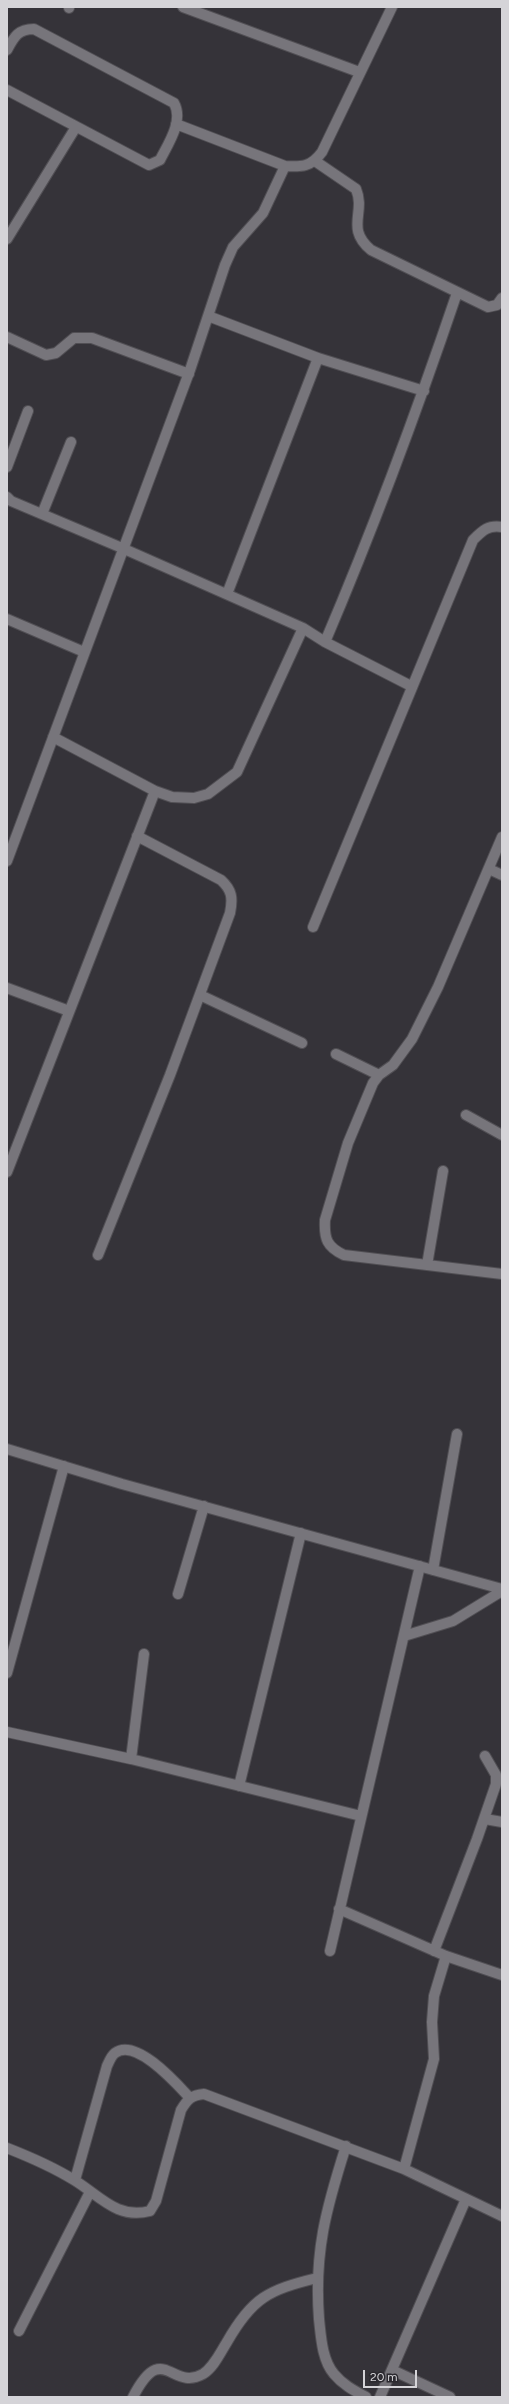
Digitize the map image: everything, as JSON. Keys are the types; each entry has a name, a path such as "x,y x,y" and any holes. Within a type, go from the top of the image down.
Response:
{"street":[{"path":"183,7 359,72"},
{"path":"176,124 284,166 304,167 315,161 392,7"},
{"path":"7,50 14,37 20,31 34,29 174,103 177,109 176,124 160,160 153,166 144,164 7,90"},
{"path":"7,239 76,127"},
{"path":"315,161 356,189 359,202 356,224 363,244 371,250 488,307 497,305 502,298"},
{"path":"7,861 122,548 188,374 233,247 263,213 284,166"},
{"path":"325,642 364,550 424,391 457,293"},
{"path":"208,316 318,358 424,391"},
{"path":"7,337 46,355 56,353 74,338 92,338 188,374"},
{"path":"227,594 318,358"},
{"path":"7,467 28,411"},
{"path":"42,514 71,442"},
{"path":"7,497 11,502 122,548 303,628 325,642 411,686"},
{"path":"313,926 411,686 473,540 482,530 491,526 502,528"},
{"path":"7,619 84,652"},
{"path":"53,737 155,791 172,797 194,798 208,794 237,772 303,628"},
{"path":"7,1172 155,791"},
{"path":"98,1255 200,995 230,913 233,900 230,888 221,880 137,836"},
{"path":"502,837 438,987 412,1039 393,1065 379,1075 373,1083 348,1143 325,1220 326,1243 333,1250 344,1255 502,1274"},
{"path":"489,869 502,875"},
{"path":"7,988 69,1011"},
{"path":"200,995 302,1043"},
{"path":"336,1054 379,1075"},
{"path":"466,1115 502,1135"},
{"path":"427,1265 443,1171"},
{"path":"433,1570 457,1434"},
{"path":"7,1449 502,1590"},
{"path":"7,1673 64,1466"},
{"path":"178,1594 204,1506"},
{"path":"239,1786 301,1533"},
{"path":"330,1951 420,1566"},
{"path":"404,1636 453,1621 502,1590"},
{"path":"131,1759 144,1654"},
{"path":"7,1732 131,1759 361,1816"},
{"path":"434,1951 485,1819 496,1784 496,1775 485,1756"},
{"path":"485,1819 502,1822"},
{"path":"340,1909 446,1956 502,1976"},
{"path":"404,2169 434,2059 432,2022 434,1996 446,1956"},
{"path":"75,2180 107,2066 114,2054 120,2050 129,2050 140,2053 157,2066 190,2098"},
{"path":"7,2148 45,2164 75,2180 112,2207 127,2213 140,2214 150,2211 156,2200 181,2110 190,2098 196,2094 212,2095 404,2169 502,2216"},
{"path":"346,2146 324,2221 317,2278 321,2340 326,2359 334,2374 348,2387 366,2397"},
{"path":"19,2331 90,2192"},
{"path":"380,2397 466,2199"},
{"path":"133,2397 143,2378 151,2371 164,2370 186,2377 203,2374 217,2360 240,2319 252,2306 267,2294 317,2278"},
{"path":"392,2370 450,2397"}]}
